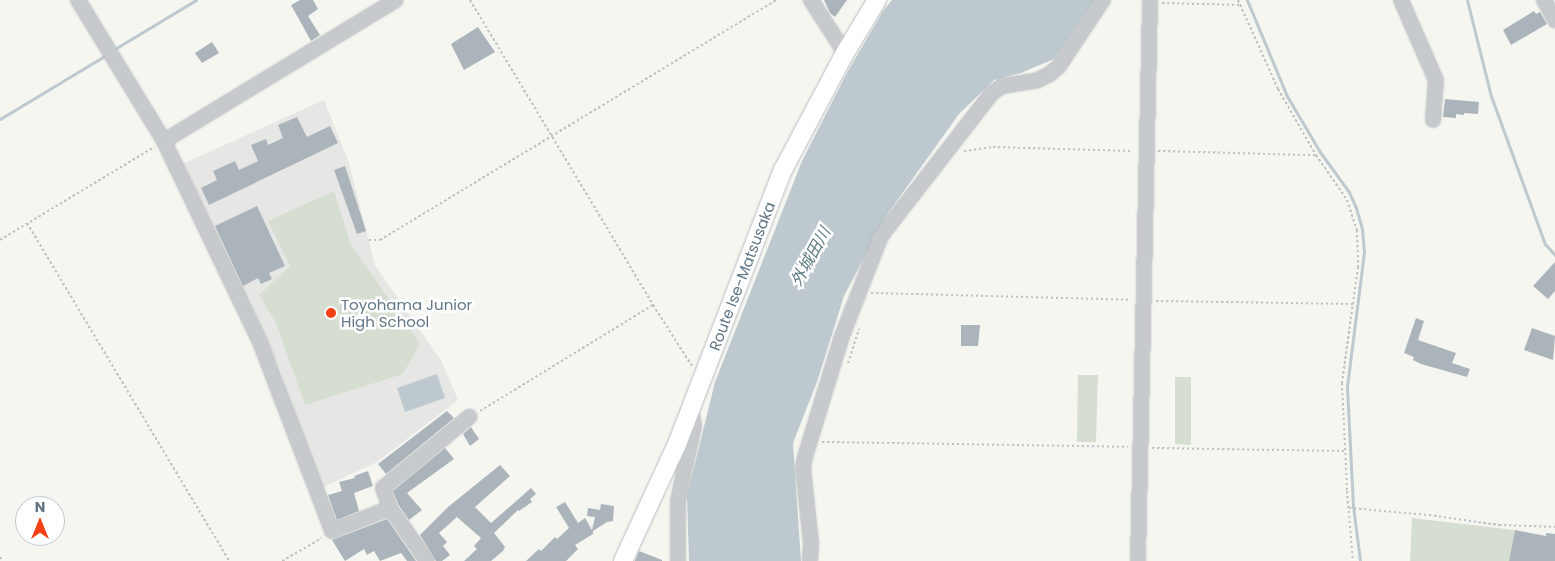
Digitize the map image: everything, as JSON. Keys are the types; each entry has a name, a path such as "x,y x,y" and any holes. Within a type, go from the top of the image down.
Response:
{"main road":[{"name":"Route Ise-Matsusaka","path":"623,561 677,444 783,170 845,53 878,0"}],"street":[{"path":"78,0 164,141 260,342 332,531 390,508"},
{"path":"164,141 396,0"},
{"path":"812,0 845,53"},
{"path":"810,561 811,543 803,468 805,457 842,336 881,236 992,93 1002,86 1038,80 1050,74 1059,66 1103,0"},
{"path":"1400,0 1436,80 1433,120"},
{"path":"1544,0 1555,20"},
{"path":"1138,561 1150,1"},
{"path":"678,561 678,501 694,426 691,408"},
{"path":"427,561 390,508 383,488 469,418"}],"path":[{"path":"470,0 653,305 702,380"},
{"path":"369,240 380,240 777,0"},
{"path":"1238,0 1278,90 1316,155 1347,200 1357,230 1358,267 1342,383 1345,451 1354,561"},
{"path":"1150,1 1240,5"},
{"path":"0,240 164,141"},
{"path":"962,152 969,149 993,147 1316,155"},
{"path":"28,223 229,561"},
{"path":"871,293 1353,304"},
{"path":"469,418 653,305"},
{"path":"822,442 1345,451"},
{"path":"1350,508 1500,524 1555,527"},
{"path":"282,561 332,531"},
{"path":"0,557 3,561"}],"shaded area":[{"name":"Toyohama Junior High School","path":"324,100 349,163 375,265 442,362 458,400 377,462 322,488 279,366 180,165"},
{"path":"334,191 351,245 420,343 403,374 305,405 276,323 259,295 290,266 268,221"},
{"path":"1078,375 1098,375 1096,442 1077,442"},
{"path":"1175,377 1191,377 1191,445 1175,444"},
{"path":"1412,518 1515,530 1509,561 1410,561"}],"water":[{"name":"外城田川","path":"892,0 1094,0 1054,59 1021,73 994,80 959,114 886,216 844,296 817,382 793,443 801,561 689,561 687,496 715,382 802,161 848,71 883,11"},
{"path":"437,374 445,398 405,412 397,388"}],"building":[{"path":"300,0 313,0 318,9 308,16 320,35 311,41 291,5"},
{"path":"824,0 847,0 835,17 830,13"},
{"path":"1534,11 1536,14 1540,12 1547,24 1511,45 1503,30"},
{"path":"478,27 495,52 464,70 451,44"},
{"path":"212,42 219,53 202,63 195,53"},
{"path":"1445,99 1479,102 1478,114 1464,113 1464,115 1456,114 1456,118 1443,117"},
{"path":"297,117 307,137 330,126 338,143 209,205 201,188 217,180 213,171 235,161 239,170 258,161 251,145 266,139 268,145 283,138 278,125"},
{"path":"345,166 366,231 357,234 334,170"},
{"path":"257,206 285,266 269,273 272,279 261,284 258,278 243,286 215,226"},
{"path":"1555,262 1555,291 1548,299 1533,286"},
{"path":"1416,318 1424,321 1418,340 1456,353 1452,363 1470,369 1467,377 1421,364 1413,360 1414,357 1404,353"},
{"path":"961,325 980,325 978,346 961,346"},
{"path":"1532,328 1555,336 1553,360 1524,350"},
{"path":"447,411 454,418 386,474 378,464"},
{"path":"471,427 479,439 470,446 463,434"},
{"path":"445,448 454,459 407,493 422,510 409,520 398,504 393,491"},
{"path":"500,465 510,476 475,507 491,523 531,488 536,494 530,499 532,502 518,510 494,533 505,547 503,551 491,561 464,561 477,549 474,546 481,538 457,517 439,533 447,542 443,546 450,555 442,561 436,561 420,535 448,507"},
{"path":"368,471 373,486 354,493 359,511 337,520 328,495 342,491 339,482 355,478 354,476"},
{"path":"565,502 578,523 585,518 592,530 595,517 587,516 588,508 600,510 601,504 614,506 613,521 607,522 593,531 593,534 575,545 578,549 566,561 526,561 539,549 541,551 555,537 557,539 569,528 556,507"},
{"path":"387,519 416,561 407,561 401,553 380,561 374,551 367,555 364,549 345,561 332,540"},
{"path":"1515,530 1546,536 1546,533 1555,534 1555,561 1509,561"},
{"path":"639,551 662,560 662,561 635,561"}],"waterway":[{"path":"113,50 196,0"},
{"path":"1247,0 1287,96 1320,152 1349,192 1362,229 1364,252 1347,387 1353,506 1360,561"},
{"path":"1467,0 1491,96 1545,244 1555,255"},
{"path":"0,119 106,55"}],"place":[{"name":"Toyohama Junior High School","path":"331,313"}]}
